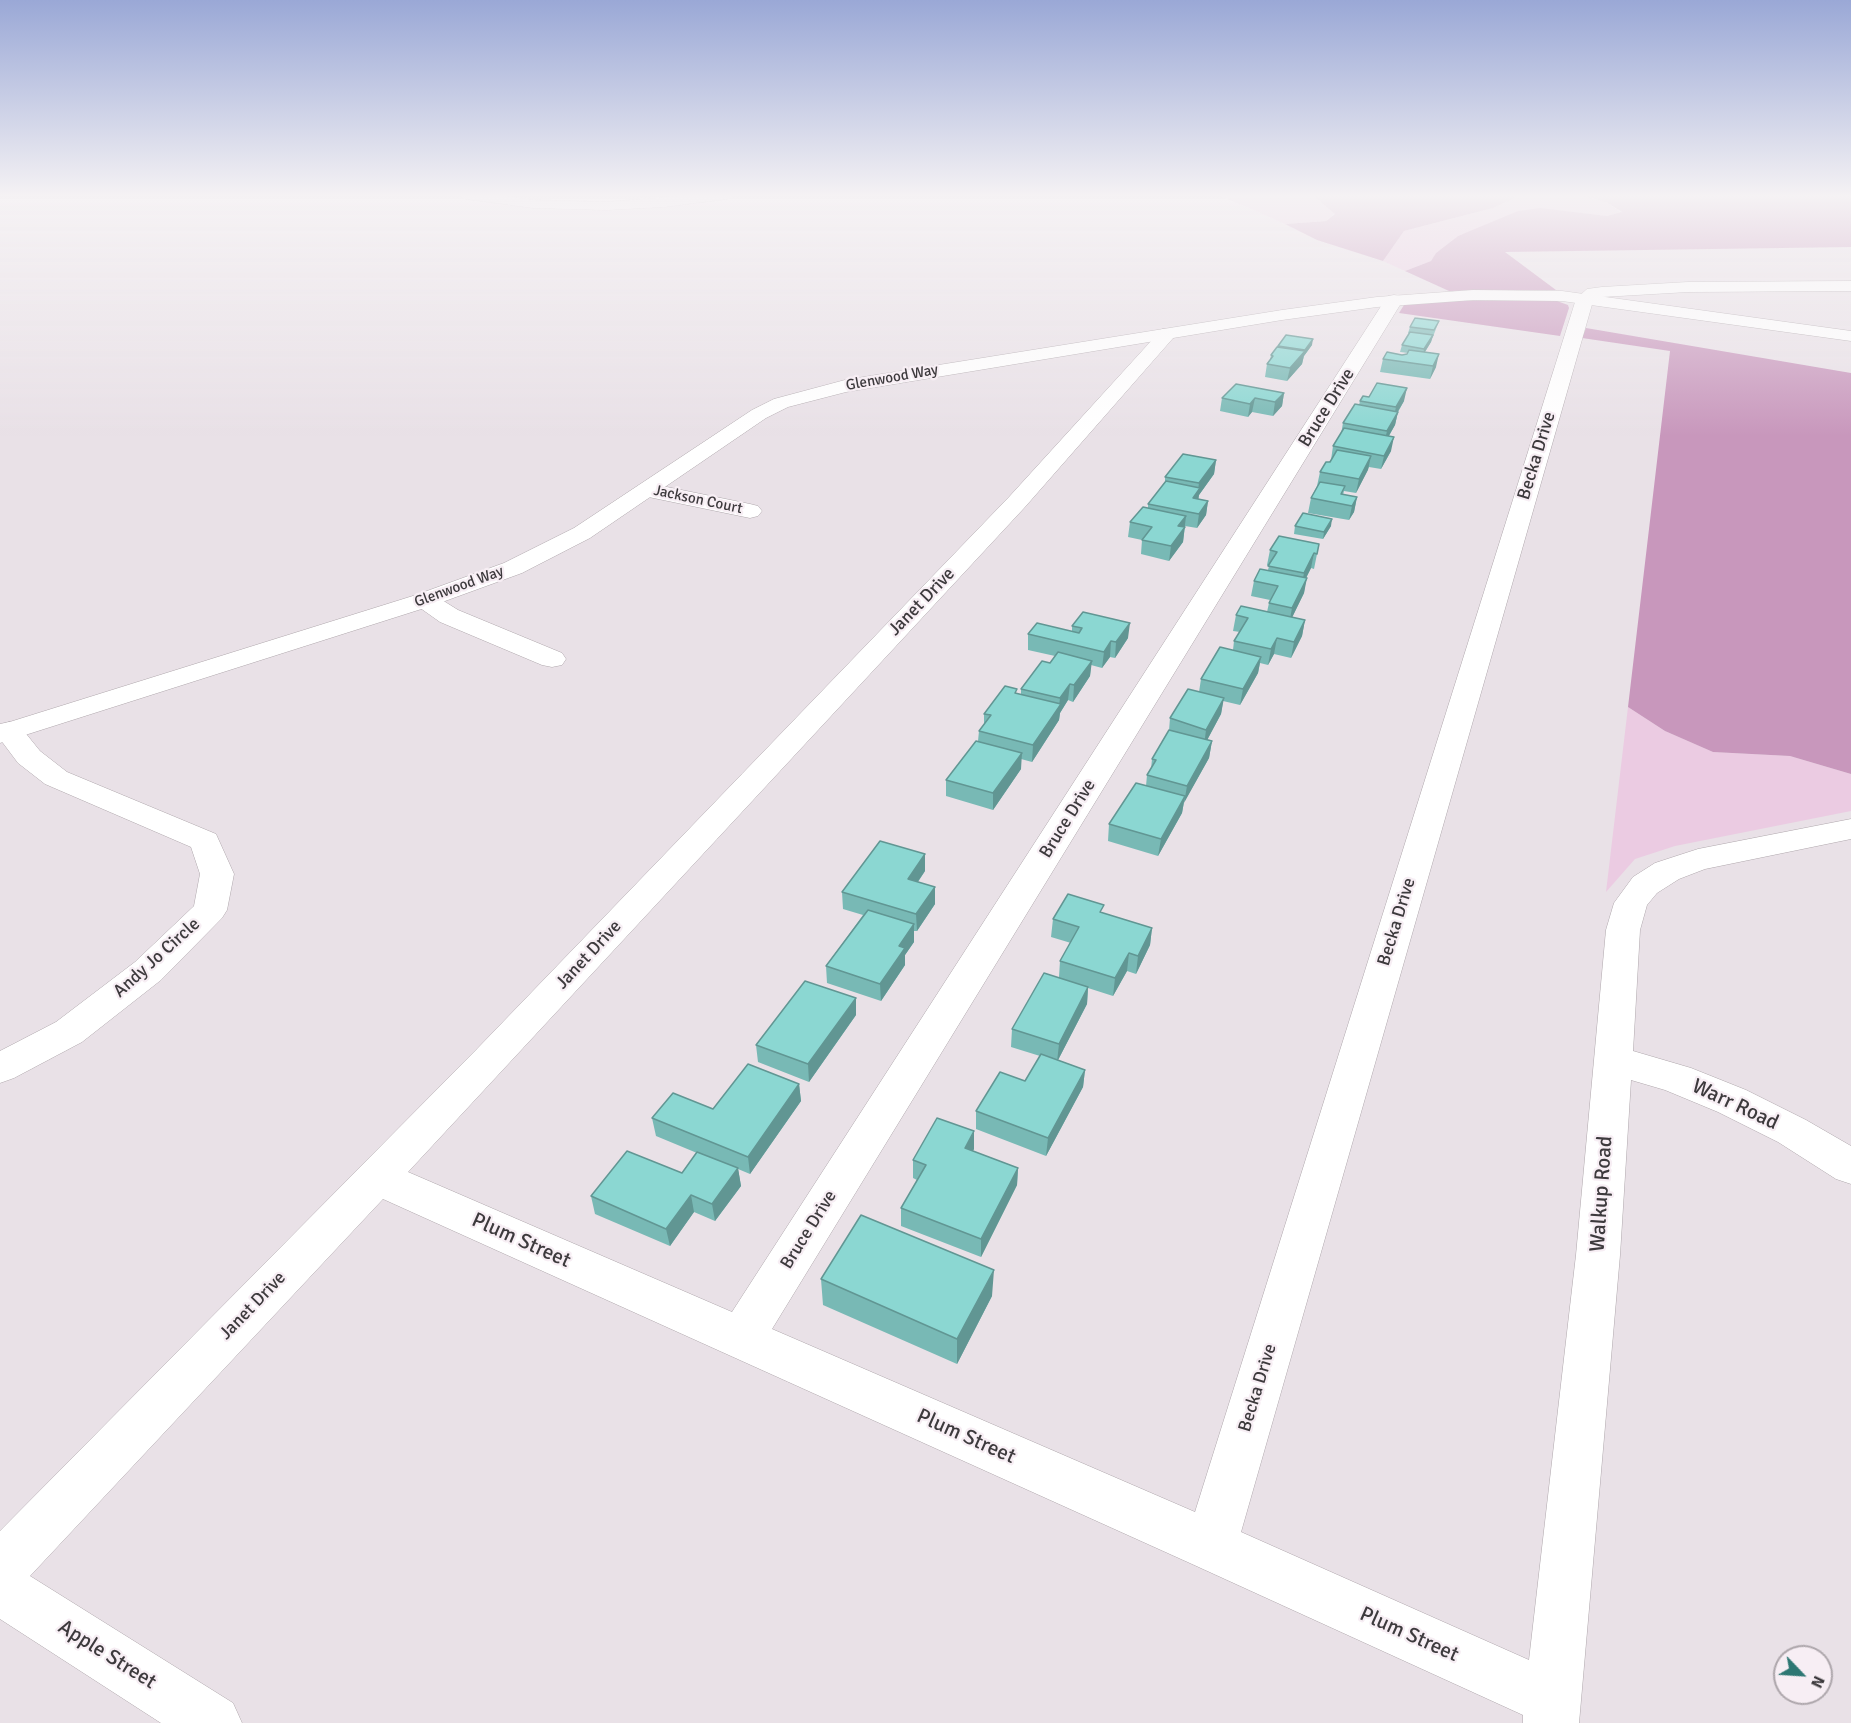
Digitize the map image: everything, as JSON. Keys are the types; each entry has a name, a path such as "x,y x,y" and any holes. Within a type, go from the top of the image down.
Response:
{"street":[{"path":"1585,299 1593,293 1688,287 1851,286"},
{"name":"Glenwood Way","path":"5,732 474,583 547,552 606,518 759,414 812,393 886,378 1394,300 1518,294 1585,299 1851,336"},
{"name":"Becka Drive","path":"1211,1545 1585,299"},
{"name":"Bruce Drive","path":"741,1338 1394,300"},
{"name":"Janet Drive","path":"0,1569 377,1177 1009,510 1168,333"},
{"name":"Jackson Court","path":"647,490 750,511"},
{"path":"425,600 449,616 552,659"},
{"name":"Andy Jo Circle","path":"0,1068 69,1032 148,971 210,910 217,874 205,841 56,778 29,757 5,732"},
{"name":"Walkup Road","path":"1552,1712 1598,1255 1623,930 1631,903 1645,885 1666,871 1698,860 1851,829"},
{"name":"Warr Road","path":"1613,1060 1677,1079 1732,1101 1791,1131 1851,1167"},
{"name":"Plum Street","path":"377,1177 1211,1545 1552,1712"},
{"name":"Apple Street","path":"0,1588 213,1723"}],"shaded area":[{"path":"1415,275 1536,275 1556,290 1449,291"},
{"path":"1533,299 1557,301 1568,305 1560,336 1399,313 1404,305 1413,302"},
{"path":"1586,328 1851,373 1851,774 1790,756 1713,752 1665,731 1628,707 1670,351 1582,338"},
{"path":"1628,707 1665,731 1713,752 1790,756 1851,774 1851,811 1675,846 1635,859 1606,892"}],"building":[{"path":"1415,318 1439,321 1434,330 1410,327"},
{"path":"1410,332 1433,335 1424,349 1402,345"},
{"path":"1286,335 1313,339 1305,350 1278,346"},
{"path":"1277,347 1305,351 1290,368 1267,364"},
{"path":"1409,350 1439,354 1433,366 1383,359 1387,352 1402,355 1407,354"},
{"path":"1377,383 1407,388 1396,407 1360,401 1363,396 1369,397"},
{"path":"1236,384 1284,393 1275,402 1255,398 1250,404 1222,398"},
{"path":"1355,404 1398,412 1387,431 1343,423"},
{"path":"1344,428 1394,437 1384,456 1333,446"},
{"path":"1337,450 1371,456 1359,479 1320,472"},
{"path":"1183,454 1216,460 1199,483 1165,477"},
{"path":"1166,481 1200,488 1193,498 1208,501 1199,514 1148,504"},
{"path":"1320,482 1345,486 1341,494 1357,497 1352,506 1311,498"},
{"path":"1143,507 1186,516 1178,526 1185,527 1171,546 1142,540 1152,527 1130,522"},
{"path":"1303,513 1332,519 1324,532 1295,526"},
{"path":"1279,536 1319,544 1317,554 1314,553 1304,573 1268,566 1277,552 1270,550"},
{"path":"1260,569 1307,578 1292,608 1269,603 1278,586 1254,581"},
{"path":"1241,606 1305,620 1294,642 1277,638 1271,649 1234,641 1248,618 1236,615"},
{"path":"1083,612 1130,623 1116,642 1111,641 1104,652 1028,634 1037,623 1079,633 1082,628 1072,626"},
{"path":"1220,647 1261,657 1243,689 1201,679"},
{"path":"1058,652 1092,661 1074,685 1070,684 1060,698 1021,689 1042,661 1050,663"},
{"path":"1005,686 1017,689 1015,693 1061,704 1033,745 979,731 991,715 984,714"},
{"path":"1188,689 1224,698 1206,730 1170,718"},
{"path":"1169,730 1212,741 1187,786 1147,775 1156,760 1152,759"},
{"path":"976,741 1022,753 993,793 946,780"},
{"path":"1136,783 1185,796 1161,839 1109,824"},
{"path":"880,841 925,854 908,879 935,887 916,914 842,892"},
{"path":"1068,894 1104,905 1100,912 1152,928 1138,956 1129,953 1115,978 1060,961 1079,927 1053,919"},
{"path":"868,910 914,924 899,946 905,948 880,984 826,966"},
{"path":"1044,973 1088,987 1059,1044 1012,1029"},
{"path":"805,981 856,998 808,1064 756,1045"},
{"path":"1041,1054 1085,1070 1048,1138 976,1111 1000,1072 1025,1081"},
{"path":"748,1064 799,1084 748,1157 652,1118 673,1093 713,1109"},
{"path":"937,1118 974,1131 965,1148 1018,1168 981,1239 901,1208 926,1165 913,1160"},
{"path":"627,1151 682,1173 697,1152 738,1168 712,1204 691,1195 666,1229 591,1196"},
{"path":"861,1215 994,1270 957,1339 821,1279"}]}
